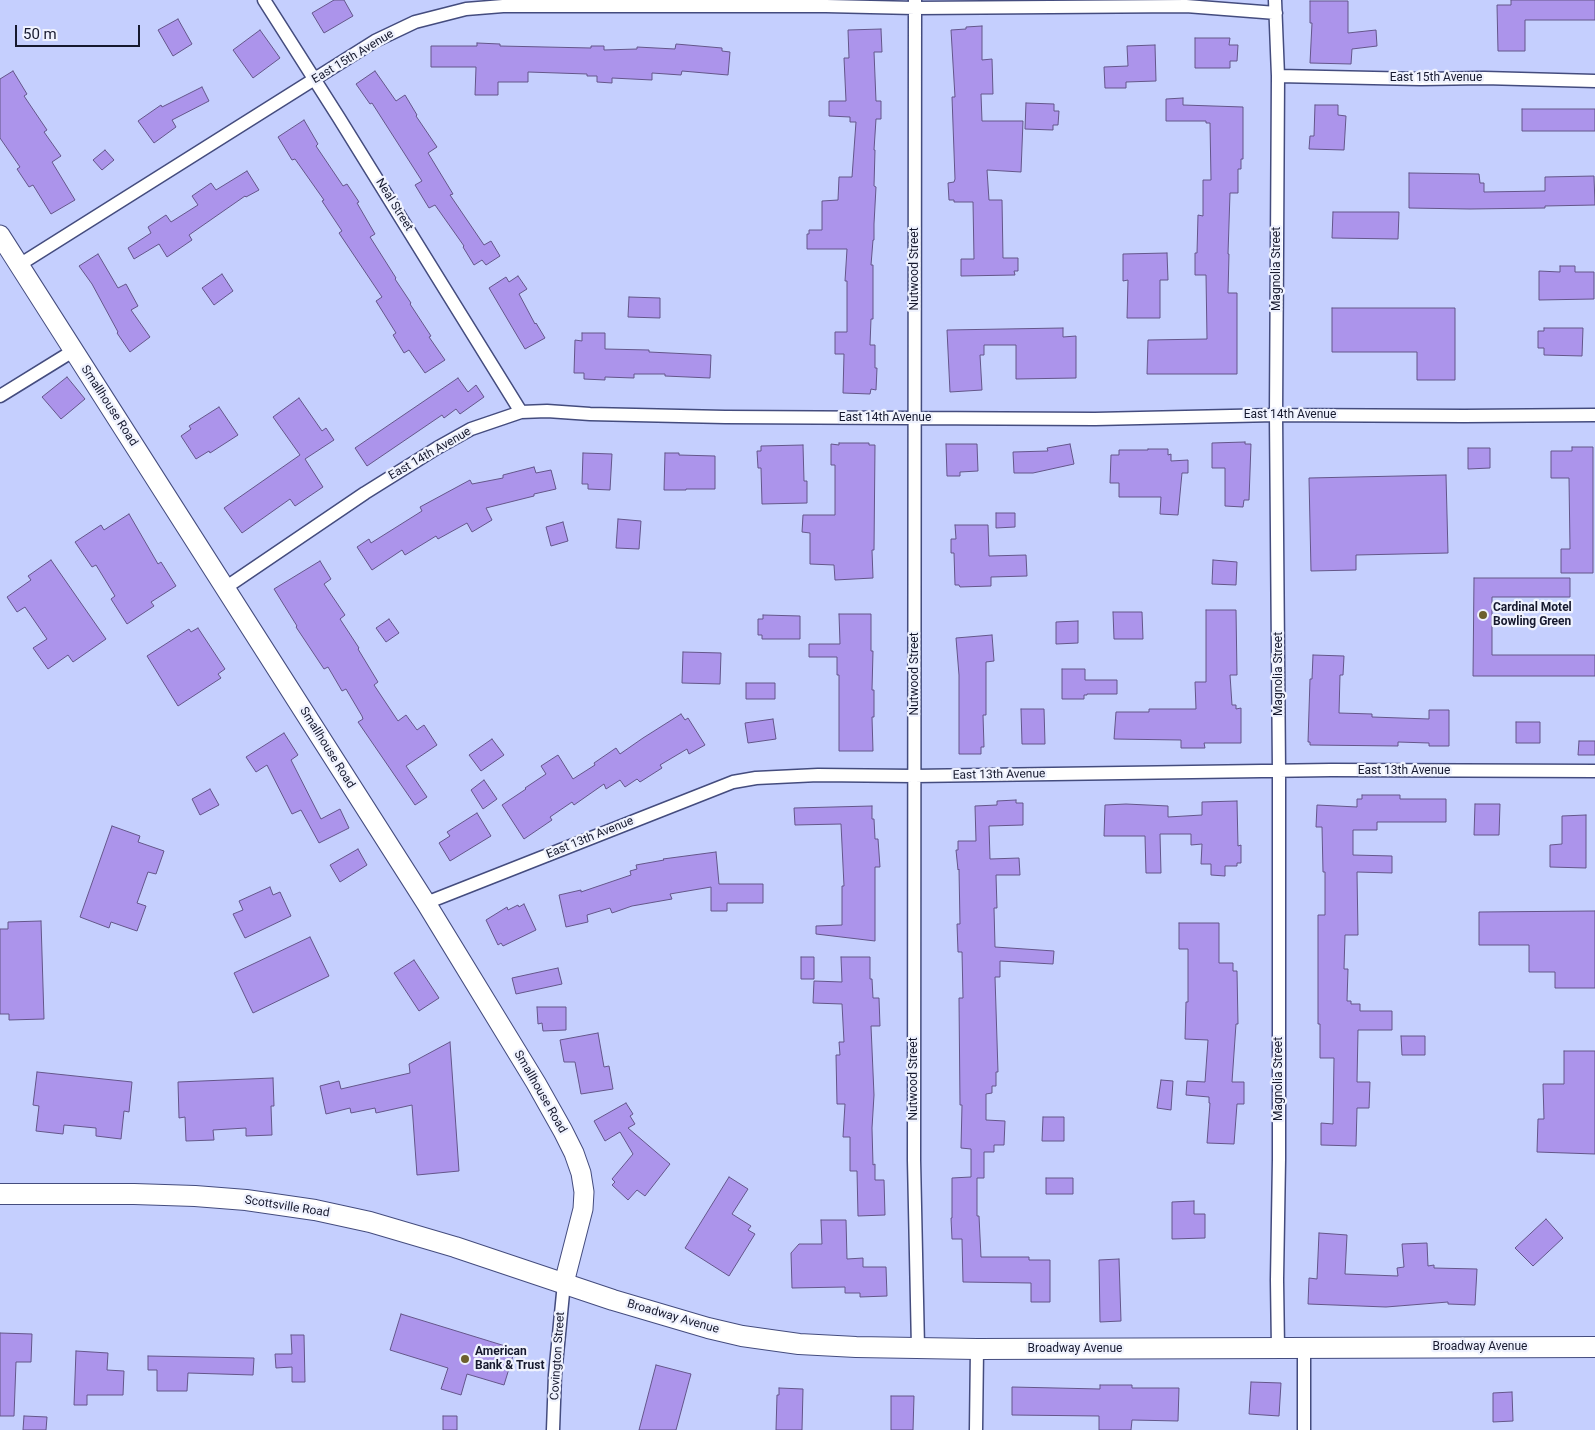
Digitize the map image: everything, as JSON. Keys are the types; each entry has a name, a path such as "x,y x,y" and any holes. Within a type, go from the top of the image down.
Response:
{"main road":[{"name":"Scottsville Road","path":"0,1194 195,1196 246,1200 315,1210 370,1222 564,1283"},
{"name":"Broadway Avenue","path":"564,1283 708,1328 742,1336 818,1345 977,1349 1595,1347"}],"street":[{"name":"Neal Street","path":"264,0 521,412"},
{"name":"East 15th Avenue","path":"19,265 375,41 414,22 466,9 503,6 817,6 915,4 1276,6"},
{"name":"Nutwood Street","path":"915,4 914,1160 918,1348"},
{"name":"Magnolia Street","path":"1276,6 1278,76 1276,415 1279,772 1278,1348"},
{"name":"East 15th Avenue","path":"1278,76 1595,81"},
{"name":"Smallhouse Road","path":"0,235 426,903 536,1083 574,1153 581,1173 584,1192 583,1209 564,1283"},
{"path":"0,396 73,351"},
{"name":"East 14th Avenue","path":"225,588 365,493 437,448 471,430 521,412 547,411 590,414 725,417 1095,420 1276,415 1595,415"},
{"name":"East 13th Avenue","path":"426,903 733,782 756,778 818,775 914,776 1331,770 1595,771"},
{"name":"Covington Street","path":"553,1430 555,1375 564,1283"},
{"path":"1304,1348 1304,1430"},
{"path":"976,1430 977,1349"}],"building":[{"path":"334,0 344,0 353,16 324,33 312,13"},
{"path":"1511,0 1595,0 1595,20 1525,20 1525,51 1498,51 1497,5 1511,5"},
{"path":"1310,1 1348,1 1348,33 1376,30 1377,46 1352,49 1351,64 1310,63 1312,23 1310,23"},
{"path":"178,19 192,44 173,56 158,30"},
{"path":"982,26 982,60 992,59 993,94 981,94 982,121 1023,121 1021,172 987,170 989,200 1002,200 1003,258 1018,258 1018,271 1014,271 1015,275 961,276 961,259 974,259 973,202 954,202 954,200 949,200 948,183 954,182 955,179 952,97 955,97 951,30"},
{"path":"881,29 882,52 874,52 876,101 881,101 881,119 876,119 874,186 876,187 871,265 873,265 873,319 871,319 870,345 875,345 876,390 871,389 870,394 843,393 844,354 835,354 835,332 847,332 847,281 845,281 847,249 807,249 807,234 809,234 809,230 822,230 822,201 838,200 839,177 852,177 856,122 850,122 850,117 829,116 829,101 846,101 844,58 849,58 848,30"},
{"path":"260,30 280,58 253,78 233,50"},
{"path":"1195,38 1230,38 1229,45 1238,45 1237,61 1230,61 1230,68 1195,68"},
{"path":"477,43 500,44 500,46 591,48 591,46 604,46 604,50 637,49 637,47 675,49 676,44 722,48 722,51 730,52 728,75 682,71 681,75 652,73 652,80 612,78 612,83 597,82 597,76 587,76 587,74 528,72 528,82 498,82 498,95 475,95 476,67 431,67 431,46 477,46"},
{"path":"1155,45 1156,81 1126,82 1126,88 1105,88 1104,67 1128,66 1127,46"},
{"path":"13,71 27,94 24,96 47,130 44,132 61,156 52,162 75,200 51,214 33,185 29,187 17,169 20,167 0,138 0,79"},
{"path":"375,71 396,101 405,95 416,116 437,147 428,153 453,194 450,195 484,245 491,241 500,256 486,265 482,260 474,265 464,246 435,205 429,208 415,185 422,181 372,103 370,104 356,84"},
{"path":"202,87 209,101 172,120 176,127 154,143 138,121 161,105 162,107"},
{"path":"1183,98 1183,105 1243,107 1243,159 1241,159 1241,169 1238,169 1238,193 1230,193 1228,254 1228,293 1237,293 1237,374 1147,374 1148,340 1207,339 1206,275 1195,275 1195,253 1197,253 1198,215 1203,216 1203,180 1211,180 1210,123 1206,123 1206,121 1166,121 1166,99"},
{"path":"1026,103 1054,104 1054,111 1059,111 1058,125 1053,125 1053,130 1025,129"},
{"path":"1315,105 1338,105 1338,115 1346,116 1344,150 1309,149 1310,136 1314,136"},
{"path":"1522,109 1595,109 1595,131 1522,131"},
{"path":"304,120 318,144 316,146 343,186 347,184 359,202 357,203 375,234 370,237 431,336 429,337 445,360 425,373 409,350 404,353 393,335 396,333 376,301 382,297 339,233 342,231 322,201 324,200 295,159 292,160 278,137"},
{"path":"105,150 114,160 102,170 93,160"},
{"path":"247,171 259,190 245,196 189,235 192,240 167,257 159,244 134,259 128,248 151,233 148,227 166,215 171,222 198,205 192,196 211,183 216,190"},
{"path":"1409,173 1479,174 1480,183 1484,183 1484,192 1545,191 1545,177 1594,176 1595,205 1545,206 1545,208 1409,208"},
{"path":"1333,212 1399,212 1398,239 1332,238"},
{"path":"1167,253 1168,280 1160,280 1160,318 1127,318 1128,280 1123,281 1123,254"},
{"path":"98,254 118,288 126,284 138,306 131,310 150,337 130,352 117,333 92,284 79,266"},
{"path":"1560,266 1575,266 1575,272 1594,272 1594,299 1539,300 1539,271 1560,272"},
{"path":"222,274 233,291 214,305 202,288"},
{"path":"518,276 527,289 519,294 545,338 525,349 489,288 506,277 509,282"},
{"path":"629,297 660,298 660,318 628,317"},
{"path":"1332,308 1455,308 1455,380 1417,380 1417,352 1332,352"},
{"path":"1063,328 1063,337 1076,336 1076,378 1016,379 1016,345 984,345 984,355 980,355 982,390 950,392 947,330"},
{"path":"1544,328 1583,328 1582,356 1544,355 1544,348 1538,348 1538,331 1544,331"},
{"path":"582,333 605,333 605,349 711,355 710,378 665,376 665,374 634,374 634,378 605,377 605,380 584,379 584,373 574,373 575,340 582,341"},
{"path":"67,377 85,399 61,419 42,397"},
{"path":"458,378 468,392 476,385 484,397 460,414 456,409 444,418 442,415 367,466 355,448"},
{"path":"299,398 322,431 326,428 334,440 305,459 323,487 295,506 290,499 242,533 224,508 300,455 273,417"},
{"path":"219,407 238,435 210,453 209,451 196,459 181,436 191,429 189,426"},
{"path":"1245,442 1245,444 1251,444 1249,500 1244,500 1243,507 1225,506 1225,468 1212,468 1212,443"},
{"path":"839,443 869,443 869,445 875,445 873,578 835,580 834,565 810,564 810,533 802,532 803,515 835,515 835,465 831,465 831,444 839,445"},
{"path":"946,444 977,444 978,471 960,472 960,476 947,476"},
{"path":"1070,444 1074,464 1033,473 1014,473 1013,452 1048,451 1047,448"},
{"path":"803,445 804,481 807,481 807,503 762,504 761,468 758,468 757,451 761,451 761,446"},
{"path":"1572,447 1593,447 1593,573 1561,573 1561,549 1570,549 1569,478 1551,478 1551,451 1572,451"},
{"path":"1468,448 1490,448 1490,468 1468,469"},
{"path":"1168,449 1168,455 1171,454 1171,461 1188,460 1188,473 1182,473 1178,515 1160,514 1161,497 1119,497 1119,483 1110,483 1111,455 1119,455 1119,450"},
{"path":"583,453 612,454 610,490 588,489 588,484 582,484"},
{"path":"665,453 715,456 715,489 664,490"},
{"path":"534,467 536,473 551,470 556,489 486,508 492,520 472,532 467,523 438,539 436,536 405,555 402,550 372,570 357,547 369,539 371,543 422,511 420,507 470,480 472,484 503,478 503,475"},
{"path":"1446,475 1448,553 1356,555 1356,570 1311,571 1309,478"},
{"path":"996,513 1015,513 1015,527 996,528"},
{"path":"129,514 158,564 161,562 176,586 151,602 154,606 127,624 111,599 115,596 96,565 92,567 75,542 101,525 104,530"},
{"path":"618,519 641,521 639,549 616,548"},
{"path":"563,522 568,541 551,546 546,527"},
{"path":"955,525 988,525 989,556 1026,555 1027,576 991,577 991,586 960,587 955,585 954,553 951,553 951,539 956,539"},
{"path":"51,560 106,639 73,662 68,655 48,669 33,648 47,639 25,607 17,612 7,597 31,580 28,576"},
{"path":"1213,560 1237,562 1236,585 1212,584"},
{"path":"320,561 331,579 324,584 345,615 340,619 378,682 374,685 398,721 406,715 417,730 424,725 437,745 406,766 427,797 415,805 358,722 363,719 362,716 346,689 342,691 328,667 324,669 274,589"},
{"name":"Cardinal Motel Bowling Green","path":"1474,578 1570,578 1570,597 1492,597 1492,655 1595,655 1595,676 1473,676"},
{"path":"1206,610 1236,610 1237,675 1230,675 1232,705 1236,705 1236,709 1241,708 1241,743 1204,743 1205,748 1181,748 1181,740 1114,739 1116,712 1149,712 1149,709 1196,709 1195,682 1206,682"},
{"path":"1113,612 1142,612 1143,639 1114,639"},
{"path":"839,614 871,614 871,651 873,651 872,690 874,690 874,717 872,717 873,751 839,751 839,675 837,675 837,657 809,657 809,644 840,644"},
{"path":"763,615 800,616 800,639 762,639 762,635 758,635 758,619 763,619"},
{"path":"389,619 399,633 386,642 376,628"},
{"path":"1078,621 1078,643 1056,644 1056,622"},
{"path":"198,628 225,669 218,674 221,678 178,706 147,656 189,629 191,632"},
{"path":"992,635 994,661 986,662 986,715 983,715 984,747 981,747 981,754 959,754 959,675 956,638"},
{"path":"683,652 721,653 720,684 682,683"},
{"path":"1313,655 1344,656 1343,675 1340,675 1339,713 1372,714 1372,717 1429,719 1429,710 1449,710 1449,746 1429,746 1429,743 1398,742 1398,746 1310,745 1310,742 1308,742 1310,679 1312,679"},
{"path":"1062,669 1085,669 1085,680 1117,680 1117,694 1087,694 1084,695 1084,699 1062,699"},
{"path":"746,683 775,683 775,699 746,699"},
{"path":"1021,709 1044,709 1045,744 1022,744"},
{"path":"681,714 685,720 688,718 705,745 689,754 687,749 660,765 662,768 640,782 637,779 625,787 620,780 606,789 604,784 574,805 572,802 550,817 552,820 524,839 502,805 546,774 541,766 558,755 573,779 595,765 594,763 616,748 620,754"},
{"path":"773,719 776,739 748,743 745,723"},
{"path":"1516,722 1540,722 1540,743 1516,743"},
{"path":"284,733 298,755 291,760 321,819 340,809 349,828 319,843 301,810 292,814 267,765 256,772 246,757"},
{"path":"492,739 504,755 481,771 469,755"},
{"path":"1579,741 1595,741 1595,755 1578,755"},
{"path":"484,780 497,799 483,809 471,790"},
{"path":"210,789 219,805 200,815 192,799"},
{"path":"1362,795 1400,795 1400,799 1446,799 1446,822 1377,822 1377,830 1353,830 1353,855 1392,856 1392,873 1357,872 1358,935 1345,935 1344,969 1348,969 1347,1001 1351,1001 1351,1004 1360,1004 1360,1011 1392,1011 1392,1030 1358,1030 1357,1082 1370,1082 1369,1108 1357,1108 1356,1146 1321,1145 1321,1123 1333,1124 1334,1058 1320,1058 1320,1024 1318,1024 1318,915 1325,915 1325,872 1323,872 1322,827 1316,827 1317,805 1357,807 1357,799 1362,799"},
{"path":"1016,800 1016,803 1023,803 1023,825 989,826 990,859 1019,858 1020,875 996,875 997,908 994,908 995,947 1054,951 1053,964 1000,961 1000,977 995,977 998,1072 996,1072 996,1086 992,1086 992,1093 986,1094 986,1120 1005,1121 1004,1145 994,1145 994,1152 984,1152 984,1178 977,1178 977,1216 979,1216 981,1257 1029,1257 1029,1260 1050,1260 1050,1302 1031,1302 1031,1283 963,1282 962,1239 952,1239 952,1178 971,1177 971,1149 961,1148 962,1105 960,1105 959,998 963,998 962,952 958,952 957,924 960,924 959,869 956,850 958,850 958,841 976,841 975,806 997,805 997,801"},
{"path":"1237,801 1238,846 1241,845 1241,863 1237,863 1237,866 1225,866 1225,876 1211,875 1211,864 1201,864 1202,844 1191,845 1191,834 1160,834 1161,873 1146,873 1145,836 1104,836 1105,805 1168,806 1168,817 1202,815 1202,802"},
{"path":"1475,804 1500,804 1499,835 1474,835"},
{"path":"872,806 872,819 874,819 875,839 878,839 880,867 875,867 875,941 816,934 816,926 842,925 842,886 844,886 841,824 795,825 794,808"},
{"path":"477,813 491,836 450,861 439,843 450,836 447,832"},
{"path":"1586,815 1586,868 1550,867 1550,845 1562,844 1562,816"},
{"path":"112,826 140,836 138,842 164,851 156,874 148,872 137,903 146,906 137,931 111,922 109,928 80,917"},
{"path":"358,849 367,865 340,882 330,865"},
{"path":"716,852 719,884 763,884 763,903 727,903 727,911 711,911 711,887 670,894 672,899 632,906 612,913 610,908 587,915 588,922 566,927 559,895 581,890 581,892 631,875 630,871 637,869 636,865 663,859"},
{"path":"270,887 273,895 280,892 291,916 245,938 233,914 243,910 239,901"},
{"path":"524,904 536,930 503,946 501,943 498,945 486,920 507,907 508,910"},
{"path":"1595,911 1595,988 1555,988 1555,972 1529,972 1529,945 1479,945 1479,912"},
{"path":"41,921 44,1019 9,1020 9,1014 0,1014 0,929 8,929 8,922"},
{"path":"1179,923 1219,923 1219,963 1233,963 1233,971 1237,971 1238,1024 1236,1024 1232,1082 1244,1082 1244,1104 1237,1104 1234,1144 1207,1143 1209,1097 1186,1095 1187,1081 1205,1082 1208,1040 1185,1039 1186,1002 1188,1002 1188,949 1179,949"},
{"path":"310,937 329,976 253,1013 234,973"},
{"path":"801,957 814,957 814,979 801,979"},
{"path":"841,957 870,957 870,979 872,979 873,998 879,998 880,1026 871,1026 874,1095 872,1128 873,1165 875,1164 875,1180 884,1180 885,1215 858,1216 857,1171 850,1171 850,1137 843,1137 845,1104 837,1104 836,1055 840,1055 839,1042 844,1042 842,1004 813,1003 814,981 842,982"},
{"path":"414,960 439,998 419,1011 394,973"},
{"path":"558,968 562,984 516,994 512,978"},
{"path":"537,1007 566,1007 566,1030 543,1031 542,1023 538,1024"},
{"path":"598,1033 604,1067 609,1066 613,1089 581,1094 575,1062 564,1062 560,1040"},
{"path":"1401,1036 1425,1036 1425,1055 1402,1055"},
{"path":"450,1042 459,1171 417,1175 412,1105 376,1113 375,1108 351,1113 350,1108 326,1114 320,1086 339,1081 341,1089 410,1073 409,1064"},
{"path":"1564,1051 1595,1051 1595,1154 1537,1152 1538,1119 1544,1119 1543,1084 1564,1084"},
{"path":"37,1072 132,1082 129,1112 124,1111 121,1139 96,1136 96,1128 64,1125 63,1134 36,1131 39,1106 33,1105"},
{"path":"273,1078 274,1106 271,1106 272,1135 246,1136 246,1128 213,1130 214,1140 186,1141 185,1117 179,1118 178,1082"},
{"path":"1161,1080 1173,1081 1171,1110 1157,1108"},
{"path":"626,1103 633,1114 630,1116 635,1124 628,1128 670,1164 645,1196 637,1190 628,1200 612,1185 615,1182 612,1179 633,1154 620,1132 605,1141 594,1121"},
{"path":"1043,1117 1064,1117 1064,1141 1042,1141"},
{"path":"729,1177 748,1189 732,1214 751,1226 748,1230 755,1234 729,1276 685,1248"},
{"path":"1046,1178 1073,1178 1073,1194 1046,1194"},
{"path":"1194,1201 1194,1214 1205,1214 1205,1238 1172,1239 1172,1202"},
{"path":"1546,1219 1563,1238 1533,1266 1515,1248"},
{"path":"821,1220 846,1220 847,1259 863,1258 863,1267 886,1267 887,1296 860,1297 860,1293 845,1293 845,1287 792,1288 791,1253 799,1244 822,1244"},
{"path":"1319,1233 1347,1235 1345,1274 1398,1276 1397,1268 1404,1267 1402,1244 1427,1243 1428,1266 1434,1265 1434,1268 1477,1269 1475,1305 1448,1304 1448,1302 1386,1307 1308,1304 1309,1278 1317,1279"},
{"path":"1119,1259 1121,1321 1100,1322 1099,1260"},
{"name":"American Bank & Trust","path":"401,1314 515,1349 504,1385 467,1374 461,1395 441,1389 448,1368 390,1350"},
{"path":"0,1333 32,1334 31,1362 16,1362 14,1416 0,1416"},
{"path":"291,1335 304,1335 305,1382 292,1382 292,1367 276,1368 275,1354 292,1354"},
{"path":"76,1351 108,1353 107,1370 124,1371 123,1395 87,1395 87,1405 74,1405"},
{"path":"148,1356 254,1358 253,1375 188,1373 187,1391 157,1391 157,1370 148,1370"},
{"path":"656,1365 691,1374 676,1430 639,1430"},
{"path":"1251,1382 1281,1383 1279,1416 1249,1414"},
{"path":"1100,1385 1132,1385 1132,1388 1179,1388 1178,1421 1132,1420 1131,1430 1099,1430 1099,1416 1012,1415 1012,1387 1100,1389"},
{"path":"779,1388 803,1389 802,1430 776,1430"},
{"path":"1512,1392 1513,1421 1493,1422 1493,1393"},
{"path":"891,1396 914,1396 913,1430 891,1430"},
{"path":"24,1416 47,1417 46,1430 23,1430"},
{"path":"443,1416 457,1416 457,1430 443,1430"}],"place":[{"name":"Cardinal Motel Bowling Green","path":"1483,615"},
{"name":"American Bank & Trust","path":"465,1359"}]}
